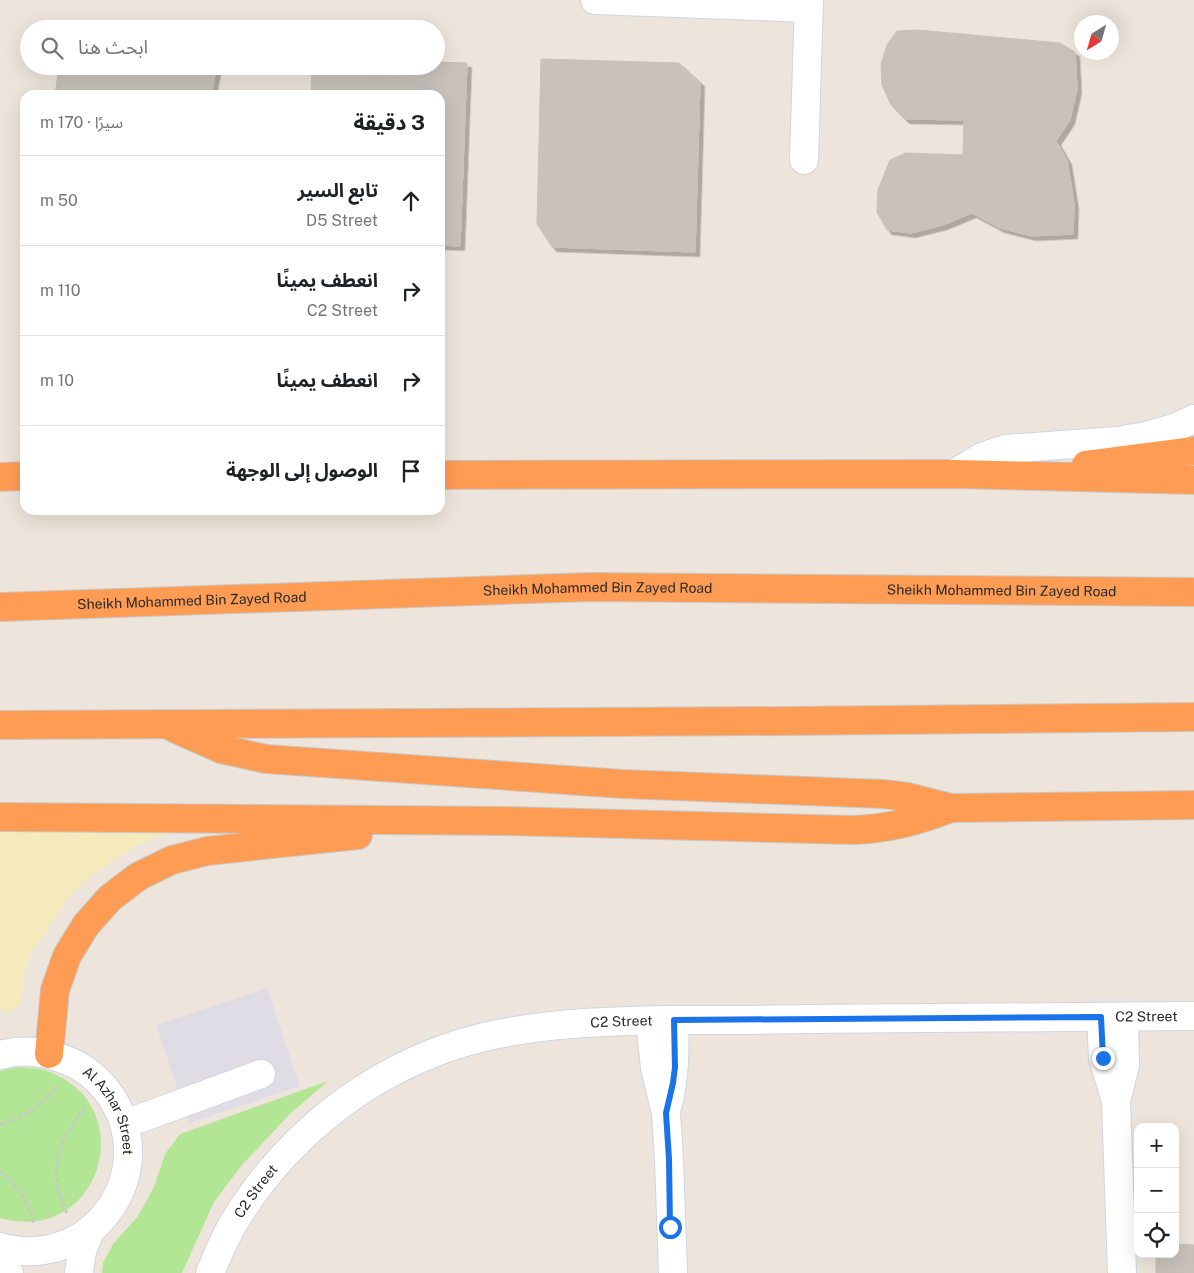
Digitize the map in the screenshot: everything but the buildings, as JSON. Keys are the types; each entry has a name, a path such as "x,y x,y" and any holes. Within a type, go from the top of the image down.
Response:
{"highway":[{"path":"1024,476 1108,461 1194,451"},
{"path":"445,476 954,474 1194,480"},
{"path":"0,476 20,476"},
{"name":"Sheikh Mohammed Bin Zayed Road","path":"0,607 592,587 1194,592"},
{"path":"0,725 778,721 1194,716"},
{"path":"165,724 221,749 266,759 623,784 883,794 916,798 951,808 1194,805"},
{"path":"0,817 505,822 852,830 897,826 924,819 951,808"},
{"path":"49,1054 54,990 67,956 86,925 98,911 110,898 139,876 172,860 207,851 505,822"}],"street":[{"path":"595,0 809,4 804,160"},
{"path":"954,474 982,457 1005,449 1117,441 1146,436 1174,428 1194,419"},
{"name":"C2 Street","path":"210,1273 233,1225 262,1181 297,1141 337,1107 382,1077 430,1055 480,1038 532,1029 587,1023 662,1020 1194,1016"},
{"path":"1113,1017 1103,1058 1116,1101 1122,1273"},
{"path":"662,1020 655,1068 666,1113 673,1273"},
{"name":"Al Azhar Street","path":"0,1056 8,1053 28,1051 49,1054 75,1063 90,1073 104,1086 116,1104 125,1124 128,1147 127,1172 119,1194 107,1215 85,1234 61,1247 41,1251 14,1251 0,1247"},
{"path":"125,1124 261,1074"},
{"name":"Al Azhar Street","path":"79,1273 85,1234"},
{"path":"0,1260 9,1273"}],"path":[{"path":"0,1124 14,1120 38,1108 48,1099 75,1063"},
{"path":"85,1234 60,1200 57,1162 62,1142 71,1125 104,1086"},
{"path":"0,1171 20,1191 29,1208 41,1251"}],"shaded area":[{"path":"267,988 300,1086 189,1123 156,1025"}],"green space":[{"path":"17,1067 44,1070 75,1087 94,1111 101,1139 98,1167 85,1192 64,1212 35,1221 0,1218 0,1071"},
{"path":"328,1081 290,1114 242,1165 214,1202 182,1273 102,1273 103,1263 113,1244 138,1216 154,1187 165,1154 180,1134"}],"sand":[{"path":"0,829 177,829 138,845 96,872 68,898 33,951 25,970 20,1005 11,1012 3,1011 0,1006"}],"route":[{"path":"670,1227 666,1113 675,1067 674,1020 1101,1017 1103,1058"}]}
